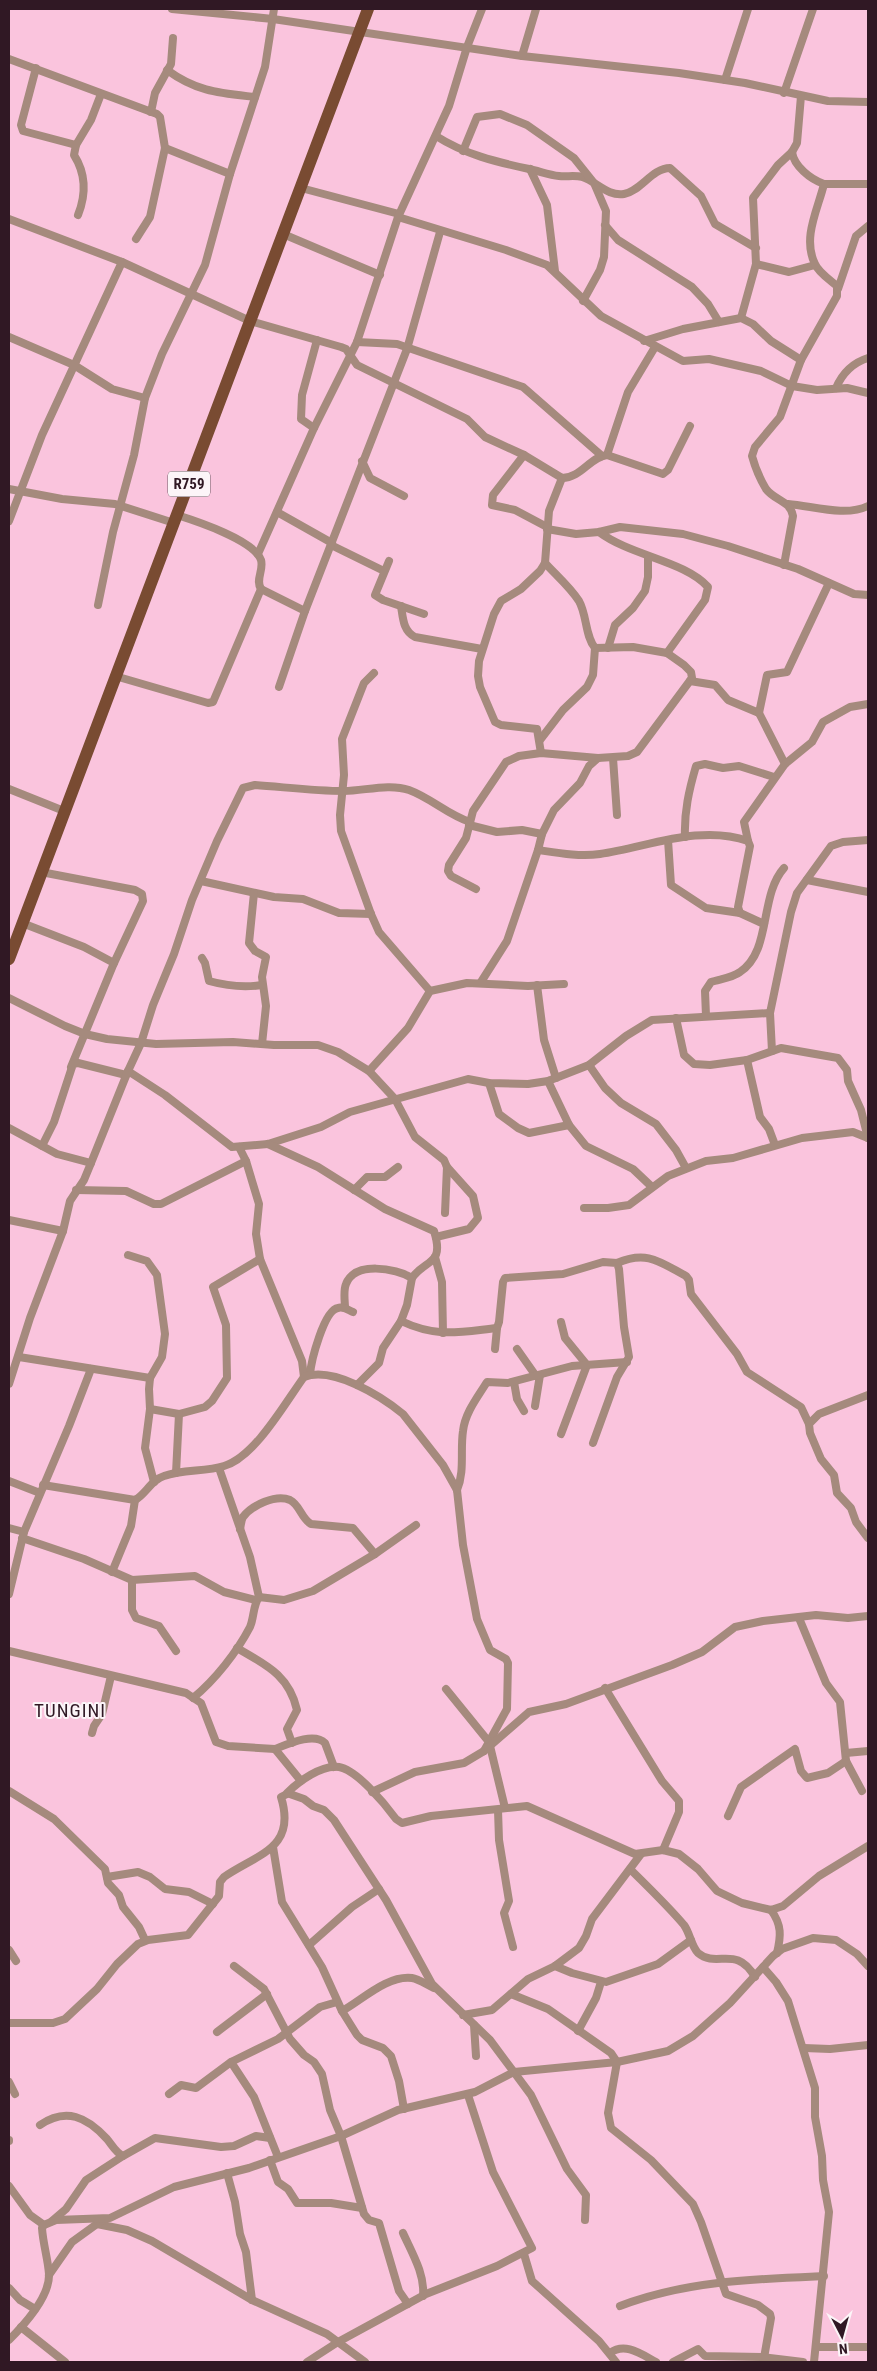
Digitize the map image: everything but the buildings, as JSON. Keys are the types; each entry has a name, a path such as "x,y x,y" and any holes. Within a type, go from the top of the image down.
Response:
{"main road":[{"name":"R759","path":"9,959 368,9"}],"street":[{"path":"172,9 208,11 273,19 522,56 679,73 725,80 828,101 868,102"},
{"path":"98,605 113,532 122,505 134,455 145,398 162,354 205,265 230,174 265,67 274,9"},
{"path":"258,554 314,428 357,342 398,216 417,171 436,136 449,106 467,47 482,9"},
{"path":"522,56 536,9"},
{"path":"725,80 748,9"},
{"path":"784,93 813,9"},
{"path":"151,112 155,93 167,70 172,54 173,38"},
{"path":"9,59 160,117 164,148 150,216 136,240"},
{"path":"36,68 21,125 23,131 76,145"},
{"path":"167,70 194,88 255,97"},
{"path":"78,215 84,192 80,165 74,156 76,145 91,120 101,94"},
{"path":"741,318 756,264 753,198 778,165 792,152 797,142 800,96"},
{"path":"463,151 477,117 500,114 527,125 574,158 594,183 606,211 602,264 583,301"},
{"path":"436,136 463,151 507,165 559,176 581,177 611,194 623,194 637,189 665,168 670,168 701,196 715,224 756,248"},
{"path":"164,148 230,174"},
{"path":"792,152 796,164 817,182 824,184 868,184"},
{"path":"530,169 547,206 555,271"},
{"path":"824,184 812,222 811,249 815,265 838,289"},
{"path":"301,188 398,216 440,232 536,260 555,271 583,301 601,316 655,348 682,361 709,359 761,371 792,386 817,390 847,388 868,393"},
{"path":"9,219 122,262 250,321 341,347 357,365 392,384 467,419 486,436 524,455 562,478 569,478 604,456 628,392 655,348"},
{"path":"605,225 618,240 692,287 708,304 718,322"},
{"path":"868,226 856,236 831,307 801,360 780,417 755,447 752,456 767,490 788,504 836,510 860,510 868,506"},
{"path":"279,687 304,611 332,544 392,384 408,348 440,232"},
{"path":"283,234 380,275"},
{"path":"9,521 42,434 122,262"},
{"path":"756,264 789,272 815,265"},
{"path":"644,341 683,329 741,318 753,324 771,340 801,360"},
{"path":"9,337 74,365 112,389 145,398"},
{"path":"314,428 301,419 302,395 317,340"},
{"path":"357,342 397,344 523,387 604,456 663,474 668,470 690,426"},
{"path":"836,388 841,375 868,358"},
{"path":"524,455 493,495 492,505 515,510 547,528 576,534 599,532 620,527 683,534 728,546 784,565 854,594 868,595"},
{"path":"362,461 370,478 404,496"},
{"path":"541,753 539,732 534,728 501,725 495,722 480,687 478,676 482,648 494,614 501,601 521,589 540,571 545,562 548,511 562,478"},
{"path":"9,489 62,499 122,505 208,525 238,539 258,554 262,562 258,582 261,590 304,611"},
{"path":"784,565 793,516 788,504"},
{"path":"277,512 384,571"},
{"path":"599,532 614,544 687,571 700,578 708,590 705,600 667,654"},
{"path":"608,648 615,625 633,608 645,591 648,577 648,557"},
{"path":"389,561 375,595 383,600 424,614"},
{"path":"540,740 563,710 587,687 593,675 595,648 586,618 578,600 545,562"},
{"path":"785,764 759,713 767,675 787,672 829,583"},
{"path":"115,676 208,703 213,702 261,590"},
{"path":"402,606 404,625 409,634 414,637 482,648"},
{"path":"476,889 452,876 448,871 466,838 473,811 506,762 519,756 541,753 613,758 637,752 692,678 691,672 667,654 633,647 595,648"},
{"path":"374,673 364,683 342,739 344,791 340,815 341,831 370,914 380,932 430,991"},
{"path":"690,682 715,684 728,700 759,713"},
{"path":"740,913 738,907 750,846 744,822 774,777 785,764 812,742 823,722 850,707 868,704"},
{"path":"481,982 508,941 542,834 554,810 580,783 589,766 598,758"},
{"path":"613,758 617,815"},
{"path":"685,837 684,820 687,798 696,766 705,764 723,768 739,766 774,777"},
{"path":"9,1384 30,1318 63,1231 70,1201 84,1180 92,1163 127,1073 141,1043 152,1005 174,954 192,900 217,841 243,788 255,785 344,791 395,788 408,790 430,800 458,819 470,824 497,832 522,830 542,834"},
{"path":"9,789 64,811"},
{"path":"538,850 598,854 685,837 737,837 748,841"},
{"path":"668,840 672,885 706,908 740,913 764,924"},
{"path":"772,1051 770,1012 791,912 797,893 831,846 843,842 868,840"},
{"path":"706,1016 706,987 711,982 738,974 748,966 756,950 764,924 770,891 775,878 784,868"},
{"path":"41,872 135,890 142,894 144,901 114,963 71,1067 54,1122 42,1146"},
{"path":"807,880 868,892"},
{"path":"201,882 254,893 303,899 339,913 370,914"},
{"path":"254,893 249,943 255,951 266,957 262,985 266,1006 262,1044"},
{"path":"22,924 84,947 114,963"},
{"path":"202,958 209,981 226,986 248,987 262,985"},
{"path":"369,1071 408,1028 430,991 443,986 481,982 506,986 564,984"},
{"path":"537,985 544,1040 552,1080 568,1125 586,1146 633,1169 652,1187"},
{"path":"9,998 85,1034 141,1043 211,1044 233,1042 318,1045 338,1052 369,1071 395,1099 414,1138 444,1160 447,1167 473,1196 478,1218 469,1229 436,1237"},
{"path":"71,1067 78,1063 127,1073 165,1096 232,1147 239,1147 268,1144 321,1127 350,1112 468,1079 489,1083 528,1084 552,1080 589,1065 626,1036 652,1020 770,1012"},
{"path":"676,1018 684,1055 694,1064 710,1065 747,1060 781,1048 838,1058 847,1070 848,1081 861,1110 868,1138"},
{"path":"747,1060 760,1116 769,1129 775,1145"},
{"path":"589,1065 605,1088 621,1103 656,1124 676,1150 686,1168"},
{"path":"489,1083 499,1114 518,1128 529,1133 568,1125"},
{"path":"9,1128 57,1154 92,1163"},
{"path":"584,1208 608,1208 629,1205 652,1187 686,1168 706,1161 733,1158 802,1138 853,1132 868,1138"},
{"path":"268,1144 318,1167 386,1209 432,1229 436,1237 435,1257 442,1282 443,1333"},
{"path":"239,1147 246,1161 259,1204 256,1234 260,1259 307,1376"},
{"path":"76,1190 126,1191 154,1204 162,1204 246,1161"},
{"path":"354,1190 367,1177 385,1177 398,1167"},
{"path":"445,1213 447,1167"},
{"path":"9,1220 63,1231"},
{"path":"128,1255 147,1261 157,1275 158,1282 164,1346 162,1357 150,1378 150,1409 145,1448 154,1482"},
{"path":"495,1349 503,1282 506,1278 563,1274 603,1262 617,1263 637,1256 660,1262 686,1276 689,1280 691,1294 737,1354 747,1372 801,1407 821,1459 834,1475 837,1493 852,1508 856,1522 868,1538"},
{"path":"357,1385 378,1363 383,1348 401,1321 407,1305 412,1278 431,1263 435,1257"},
{"path":"150,1409 179,1414 205,1407 212,1402 227,1378 226,1325 212,1287 260,1259"},
{"path":"593,1443 617,1377 629,1357 617,1263"},
{"path":"345,1308 346,1284 352,1275 381,1268 412,1278"},
{"path":"9,1481 42,1489 135,1500 141,1497 162,1476 219,1468 241,1458 256,1445 307,1376 314,1349 331,1312 337,1308 345,1308 353,1312"},
{"path":"401,1321 427,1332 443,1333 497,1328"},
{"path":"561,1322 565,1338 588,1365"},
{"path":"517,1349 538,1375 536,1406"},
{"path":"19,1357 150,1378"},
{"path":"457,1490 462,1475 463,1431 471,1407 487,1382 514,1382 572,1366 627,1362"},
{"path":"560,1434 588,1365"},
{"path":"9,1594 23,1535 70,1426 91,1369"},
{"path":"307,1376 330,1376 357,1385 402,1414 443,1465 457,1490 463,1545 477,1619 490,1650 506,1659 508,1663 507,1709 488,1746"},
{"path":"514,1382 517,1400 524,1411"},
{"path":"809,1424 819,1414 868,1395"},
{"path":"176,1473 179,1414"},
{"path":"193,1698 220,1673 238,1648 250,1627 257,1599 250,1557 219,1468"},
{"path":"240,1528 245,1515 266,1501 284,1499 298,1506 307,1522 311,1524 353,1528 375,1554"},
{"path":"112,1572 131,1526 135,1500"},
{"path":"9,1528 132,1580 195,1576 224,1592 257,1599 284,1600 294,1599 313,1591 375,1554 416,1525"},
{"path":"132,1580 132,1610 136,1618 159,1626 176,1651"},
{"path":"372,1792 415,1772 464,1763 529,1712 566,1704 666,1667 702,1652 735,1627 763,1621 816,1615 848,1618 868,1616"},
{"path":"799,1618 826,1683 840,1702 846,1757 862,1791"},
{"path":"238,1648 270,1667 285,1681 297,1708 287,1729 292,1743"},
{"path":"9,1651 173,1689 203,1705 215,1741 228,1746 275,1749 312,1739 323,1740 334,1766"},
{"path":"92,1733 102,1714 111,1676"},
{"path":"605,1688 662,1781 679,1801 680,1808 664,1850"},
{"path":"446,1689 488,1746 501,1809 499,1840 509,1901 504,1913 513,1946"},
{"path":"275,1749 301,1781"},
{"path":"728,1816 741,1787 795,1749 801,1772 806,1778 828,1773 846,1757 868,1751"},
{"path":"9,2023 53,2023 65,2019 98,1989 129,1950 145,1940 188,1935 219,1896 220,1882 224,1877 255,1860 273,1847 280,1838 291,1795 301,1781 334,1766 352,1773 372,1792 396,1820 402,1823 431,1816 527,1806 635,1854 664,1850 675,1852 687,1860 717,1891 742,1903 771,1910 780,1908 819,1876 868,1846"},
{"path":"9,1791 42,1811 67,1830 105,1869 108,1883 119,1895 123,1908 139,1927 145,1940"},
{"path":"285,1813 281,1797 291,1795 324,1810 334,1820 379,1889 436,1990"},
{"path":"273,1847 281,1900 322,1967 337,2002 359,2038 384,2048 391,2056 399,2081 404,2109"},
{"path":"463,2015 488,2012 528,1979 555,1966 582,1944 592,1919 642,1854"},
{"path":"630,1869 667,1905 684,1926 696,1951 710,1959 732,1958 745,1963 755,1977"},
{"path":"107,1876 138,1872 150,1877 165,1889 188,1892 213,1904"},
{"path":"309,1945 352,1907 379,1889"},
{"path":"778,1923 789,1901"},
{"path":"771,1910 778,1923 781,1937 777,1953"},
{"path":"781,1937 789,1942 801,1942"},
{"path":"9,2340 35,2309 44,2293 49,2275 72,2242 100,2222 121,2214 168,2189 270,2160 341,2136 404,2109 468,2095 514,2072 617,2062 661,2053 679,2046 730,2003 777,1953 816,1937 836,1940 856,1954 868,1966"},
{"path":"555,1966 601,1982 610,1981 658,1964 691,1940"},
{"path":"9,1950 16,1961"},
{"path":"234,1966 255,1981 267,1994 286,2032 299,2050 314,2062 322,2074 330,2110 341,2136 362,2208 366,2218 380,2223 399,2291 408,2304"},
{"path":"763,1967 776,1982 788,2001 815,2088 815,2117 829,2212 814,2362"},
{"path":"342,2011 383,1985 405,1978 416,1979 436,1990 490,2040 538,2106 567,2169 586,2195 585,2220"},
{"path":"578,2031 596,1998 601,1982"},
{"path":"217,2032 267,1994"},
{"path":"511,1994 548,2009 578,2031 607,2048 617,2062 608,2113 611,2128 651,2160 693,2204 701,2222 720,2282 728,2296 758,2305 770,2314 771,2318 764,2358"},
{"path":"169,2094 181,2085 196,2088 231,2062 278,2039 320,2007 337,2002"},
{"path":"474,2025 476,2056"},
{"path":"804,2048 830,2049 868,2045"},
{"path":"231,2062 254,2097 278,2157"},
{"path":"9,2082 15,2094"},
{"path":"307,2362 338,2342 423,2296 530,2250 532,2246 493,2172 468,2095"},
{"path":"40,2125 61,2115 76,2116 88,2121 123,2156"},
{"path":"49,2275 42,2231 44,2225 66,2209 86,2180 123,2156 155,2138 221,2148 234,2146 256,2136 270,2138"},
{"path":"270,2160 278,2182 288,2190 297,2203 331,2203 362,2208"},
{"path":"227,2173 235,2202 240,2234 246,2252 252,2300"},
{"path":"9,2186 30,2215 44,2225"},
{"path":"52,2221 100,2222 152,2241 252,2300 327,2334 365,2362"},
{"path":"403,2233 417,2263 424,2286 423,2296"},
{"path":"524,2254 528,2272 538,2289 566,2310 610,2353 616,2362"},
{"path":"620,2306 667,2292 720,2282 824,2276"},
{"path":"424,2286 435,2290"},
{"path":"9,2288 20,2300 35,2309"},
{"path":"21,2327 65,2362"},
{"path":"816,2347 868,2347"},
{"path":"610,2353 619,2348 626,2348 656,2362"},
{"path":"673,2362 683,2360 698,2349 705,2356 764,2358 804,2362"}],"district":[{"name":"TUNGINI","path":"70,1710"}]}
